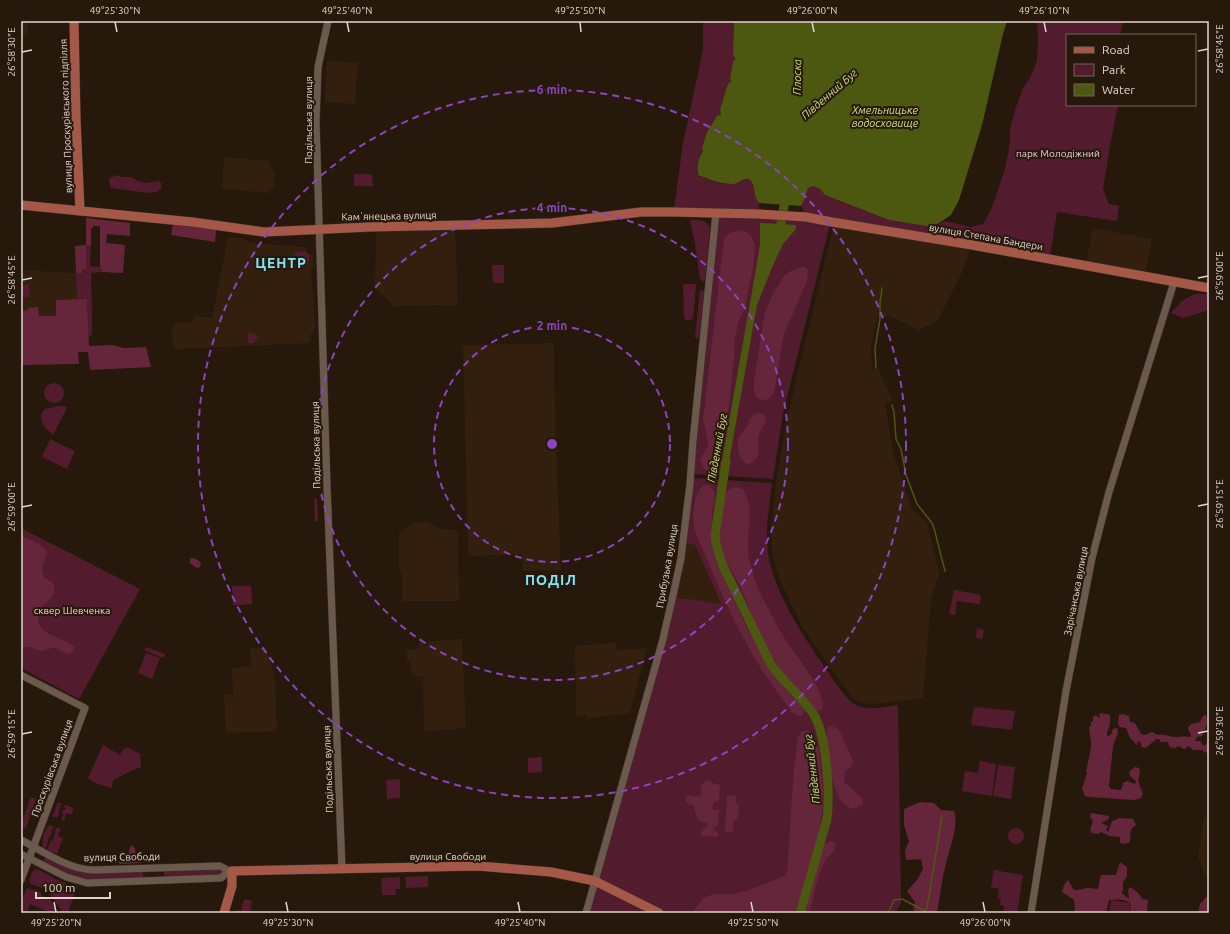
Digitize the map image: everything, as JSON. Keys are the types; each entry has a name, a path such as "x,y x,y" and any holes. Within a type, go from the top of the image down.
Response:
{"main road":[{"name":"вулиця Проскурівського підпілля","path":"74,21 80,211"},
{"name":"Камʼянецька вулиця","path":"21,205 192,222 251,232 552,223 640,212 758,214"},
{"name":"вулиця Степана Бандери","path":"758,214 806,218 972,245 1209,288"},
{"name":"вулиця Свободи","path":"231,871 478,866 551,872 595,881 659,913"},
{"path":"224,913 232,886 231,871"}],"street":[{"name":"Подільська вулиця","path":"328,21 318,67 316,114 326,476 342,869"},
{"name":"Прибузька вулиця","path":"586,913 663,639 681,558 716,213"},
{"name":"Зарічанська вулиця","path":"1031,913 1066,691 1092,558 1109,492 1174,282"},
{"name":"Проскурівська вулиця","path":"21,675 85,708 21,880"},
{"name":"вулиця Свободи","path":"21,840 71,866 88,870 220,866 231,871"},
{"name":"вулиця Свободи","path":"21,854 66,877 87,883 221,878 231,871"}],"shaded area":[{"path":"21,21 28,21 28,36 21,36"},
{"path":"327,61 358,63 355,104 325,102"},
{"path":"224,157 268,161 275,173 274,189 270,189 269,193 222,189"},
{"path":"86,218 130,223 130,236 107,234 106,243 125,245 123,273 102,272 100,267 100,226 94,226 91,229 91,245 86,245"},
{"path":"173,224 216,230 215,242 171,235"},
{"path":"834,224 971,247 963,270 938,320 918,330 890,316 877,319 871,347 872,370 878,369 893,401 885,403 893,452 912,509 927,522 939,573 931,600 923,698 871,704 855,700 839,680 802,626 780,580 773,558 771,530 776,482 788,414"},
{"path":"455,228 458,305 394,306 375,288 376,229"},
{"path":"1093,228 1152,239 1145,274 1086,263"},
{"path":"739,230 746,232 752,237 755,246 753,267 745,308 738,323 735,339 729,406 724,429 717,441 718,466 715,470 709,471 704,469 700,460 708,446 703,420 724,239 730,233"},
{"path":"228,237 242,238 250,243 306,247 306,251 309,255 313,255 314,266 311,270 315,327 313,333 310,335 310,343 174,349 171,332 176,322 192,322 194,316 212,318"},
{"path":"86,245 86,269 82,269 82,273 76,273 75,246"},
{"path":"806,267 808,270 807,281 784,334 774,392 769,399 761,400 756,397 754,380 765,312 773,294 784,276 791,271"},
{"path":"21,270 76,273 78,322 21,322"},
{"path":"87,299 89,346 112,345 124,348 146,347 151,367 90,370 88,352 78,352 79,364 21,365 21,311 28,310 28,308 38,307 39,316 56,316 56,300"},
{"path":"554,343 555,416 561,570 523,571 522,554 468,556 463,345"},
{"path":"759,413 764,414 766,422 759,435 758,456 752,463 747,464 741,459 738,449 738,438 748,425 749,420 753,415"},
{"path":"703,485 709,485 714,491 715,501 712,512 712,530 714,550 718,565 744,622 767,665 787,691 804,708 805,711 802,715 798,716 792,712 763,671 737,626 718,585 694,526 694,504"},
{"path":"736,487 743,489 748,503 750,517 748,553 755,581 782,634 809,673 820,693 823,702 822,710 818,711 808,704 777,666 760,636 745,597 722,550 719,533 723,501 727,491"},
{"path":"427,522 441,529 458,530 459,601 402,601 402,578 399,565 399,533 412,524"},
{"path":"21,536 39,544 47,552 42,568 44,577 54,584 54,593 50,600 40,610 38,614 38,622 43,630 73,646 74,651 69,654 55,648 42,651 30,647 21,648"},
{"path":"685,543 695,545 721,605 675,597"},
{"path":"190,558 200,562 201,565 199,568 190,563"},
{"path":"462,639 466,728 424,731 423,676 413,676 410,661 407,661 407,650 418,649 419,642"},
{"path":"616,643 617,650 647,648 630,713 587,718 586,715 576,716 575,646"},
{"path":"250,648 266,648 275,677 277,731 226,733 224,695 233,694 232,668 251,667"},
{"path":"1101,713 1110,715 1110,725 1107,736 1111,735 1113,729 1117,728 1118,733 1113,746 1109,786 1111,789 1121,790 1123,783 1127,781 1135,784 1136,781 1130,776 1129,772 1135,767 1139,768 1140,773 1138,781 1143,794 1141,798 1135,800 1085,796 1082,789 1087,773 1086,771 1091,746 1089,727 1091,726 1091,721 1093,722 1093,717 1096,715 1099,718"},
{"path":"1123,714 1129,716 1130,722 1135,723 1141,734 1145,735 1152,732 1157,735 1162,734 1176,737 1191,736 1188,728 1191,724 1200,722 1203,716 1206,715 1207,723 1202,736 1197,737 1195,741 1200,741 1204,746 1208,742 1209,750 1206,753 1202,750 1193,750 1189,746 1184,749 1178,746 1173,748 1168,742 1161,742 1159,739 1156,739 1146,748 1142,747 1138,741 1137,745 1130,738 1126,728 1120,727 1118,723 1119,715"},
{"path":"832,726 839,730 853,761 852,765 845,772 844,782 862,798 863,805 852,809 842,802 838,795 829,765 826,734 828,727"},
{"path":"802,731 809,731 813,735 819,749 823,795 817,840 795,913 695,913 694,910 703,898 714,894 734,894 749,890 785,876 787,871 794,770 798,737"},
{"path":"705,781 710,781 720,785 719,800 714,802 712,808 713,810 719,810 718,826 713,828 718,833 718,837 701,836 701,832 708,825 707,823 700,822 698,820 693,805 689,805 686,801 686,797 689,795 701,797 701,786"},
{"path":"735,795 736,803 739,805 738,819 733,821 733,831 725,833 727,796"},
{"path":"920,802 934,803 941,810 954,811 955,817 954,836 944,873 937,913 917,913 913,910 915,902 907,891 917,880 923,869 921,859 906,860 905,850 909,842 904,825 904,809"},
{"path":"1091,813 1109,816 1109,819 1101,823 1108,826 1106,830 1108,832 1112,821 1120,818 1133,819 1136,825 1130,832 1130,842 1124,844 1120,843 1120,837 1110,836 1101,832 1098,834 1092,833 1090,830 1093,821 1090,817"},
{"path":"1209,816 1209,880 1206,878 1198,856 1204,818"},
{"path":"833,841 836,846 822,867 809,913 803,913 812,878 821,852 825,844"},
{"path":"131,845 135,848 136,858 141,863 119,864 119,861 127,858"},
{"path":"1120,862 1127,867 1127,876 1123,882 1122,893 1129,899 1128,890 1130,887 1138,893 1142,899 1148,900 1147,912 1130,913 1131,903 1115,899 1109,900 1106,913 1074,913 1074,900 1062,892 1064,885 1068,880 1074,890 1087,888 1098,889 1101,875 1116,875"},
{"path":"1206,897 1209,898 1209,913 1198,913 1200,904"}],"green space":[{"path":"703,21 734,21 733,54 735,61 733,61 730,78 731,83 727,86 720,110 721,115 717,117 707,132 702,148 703,152 700,155 697,173 699,176 725,184 734,184 745,179 749,179 753,185 759,203 759,211 674,209 683,143 703,50"},
{"name":"парк Молодіжний","path":"1037,21 1123,21 1120,34 1066,34 1066,106 1118,106 1103,189 1109,204 1119,206 1117,221 1057,212 1050,257 806,215 801,206 808,188 813,186 820,189 825,195 889,220 933,227 944,221 971,227 983,224 991,210 1005,169 1010,143 1010,129 1023,88 1030,78 1037,61"},
{"path":"354,174 372,174 373,186 354,186"},
{"path":"117,175 122,177 132,177 137,181 146,183 159,181 162,188 156,192 148,193 111,188 109,183 110,178"},
{"path":"719,215 758,216 830,224 783,413 773,479 693,474"},
{"path":"690,220 699,220 704,222 710,228 705,280 703,282 700,279"},
{"path":"86,245 91,245 90,266 100,267 102,269 102,272 91,273 92,335 88,336 87,300 77,299 76,273 82,273"},
{"path":"306,251 309,255 309,264 304,264 295,258 295,252"},
{"path":"492,265 504,265 504,283 493,283"},
{"path":"29,284 30,297 21,297 21,285"},
{"path":"695,284 696,286 693,318 691,320 686,320 684,317 683,285"},
{"path":"700,290 704,293 699,337 697,339 695,337"},
{"path":"1195,294 1209,294 1209,310 1183,318 1171,313 1183,300"},
{"path":"248,333 253,333 258,336 254,343 248,343"},
{"path":"50,383 58,383 64,389 64,397 58,403 50,403 44,397 44,389"},
{"path":"64,406 67,408 53,435 42,423 41,416 45,409"},
{"path":"50,439 75,451 67,469 42,457"},
{"path":"692,478 772,483 767,531 769,559 779,589 793,618 810,646 850,701 858,706 869,708 881,708 898,705 901,903 895,913 664,913 598,880 675,597 721,604 695,545 685,543"},
{"path":"314,499 317,499 318,521 315,521"},
{"name":"сквер Шевченка","path":"21,528 140,589 79,699 21,668"},
{"path":"232,586 251,586 252,604 233,605"},
{"path":"954,590 981,595 980,604 957,601 955,615 949,614"},
{"path":"977,628 984,630 982,639 976,638"},
{"path":"146,647 165,654 165,656 162,658 144,650"},
{"path":"146,653 160,658 152,679 138,673"},
{"path":"974,707 1015,711 1012,730 971,725"},
{"path":"103,745 120,755 124,748 126,749 127,747 140,754 141,768 137,768 113,780 112,788 93,782 88,778"},
{"path":"542,757 542,772 528,773 528,758"},
{"path":"980,761 996,764 992,796 962,791 965,771 978,773"},
{"path":"998,765 1015,767 1011,799 993,796"},
{"path":"400,779 400,798 387,799 386,780"},
{"path":"31,797 36,799 26,828 21,827 21,824"},
{"path":"58,802 62,804 60,806 58,817 52,817"},
{"path":"65,805 74,808 71,815 66,813 64,821 61,818 64,814 62,813 63,810 66,808 64,807"},
{"path":"50,825 54,828 52,829 51,836 49,836 46,849 42,844 43,838 46,829"},
{"path":"56,828 61,828 58,836 63,838 57,854 47,850 51,840 53,841"},
{"path":"1013,828 1019,828 1024,833 1022,842 1019,844 1013,844 1008,839 1008,833"},
{"path":"46,856 70,868 143,871 143,878 87,880 72,877 43,862"},
{"path":"222,868 222,875 164,878 164,870"},
{"path":"36,869 69,886 54,890 48,885 42,888 31,884 30,877"},
{"path":"994,870 1023,875 1017,913 1003,913 1004,906 1000,905 1001,899 998,899 999,889 991,887"},
{"path":"428,876 428,887 406,888 405,877"},
{"path":"400,877 400,889 395,889 396,895 382,895 381,878"},
{"path":"597,884 654,913 588,913"},
{"path":"27,888 40,892 44,899 50,899 58,913 52,913 30,904 27,913 21,913 21,903"},
{"path":"72,888 76,889 68,913 63,913 50,894"},
{"path":"244,899 252,901 250,913 236,913 237,910 241,911"},
{"path":"1111,900 1131,903 1129,913 1109,913"}],"water":[{"name":"Хмельницьке водосховище","path":"734,21 1007,21 982,125 959,200 951,215 933,227 889,220 825,195 820,189 813,186 808,188 801,206 759,203 753,185 749,179 745,179 734,184 725,184 698,175 698,163 703,152 702,148 707,132 717,116 721,115 720,110 727,86 731,81 730,78 733,61 735,60 733,54"},
{"path":"760,223 796,225 796,229 783,244 757,305 727,473 720,472 756,269 760,244"}],"waterway":[{"name":"Південний Буг","path":"779,235 786,194"},
{"path":"876,368 875,348 880,319 882,288"},
{"path":"892,405 896,439 901,449 906,475 917,504 932,523 945,571"},
{"name":"Південний Буг","path":"726,461 715,535 716,544 723,566 770,663 812,712 817,721 824,748 828,779 827,819 800,913"},
{"path":"888,913 894,900 902,899 925,911 927,908 942,816"}],"district":[{"name":"ЦЕНТР","path":"281,263"},
{"name":"ПОДІЛ","path":"551,580"}],"water label":[{"name":"Плоска","path":"797,77"}]}
